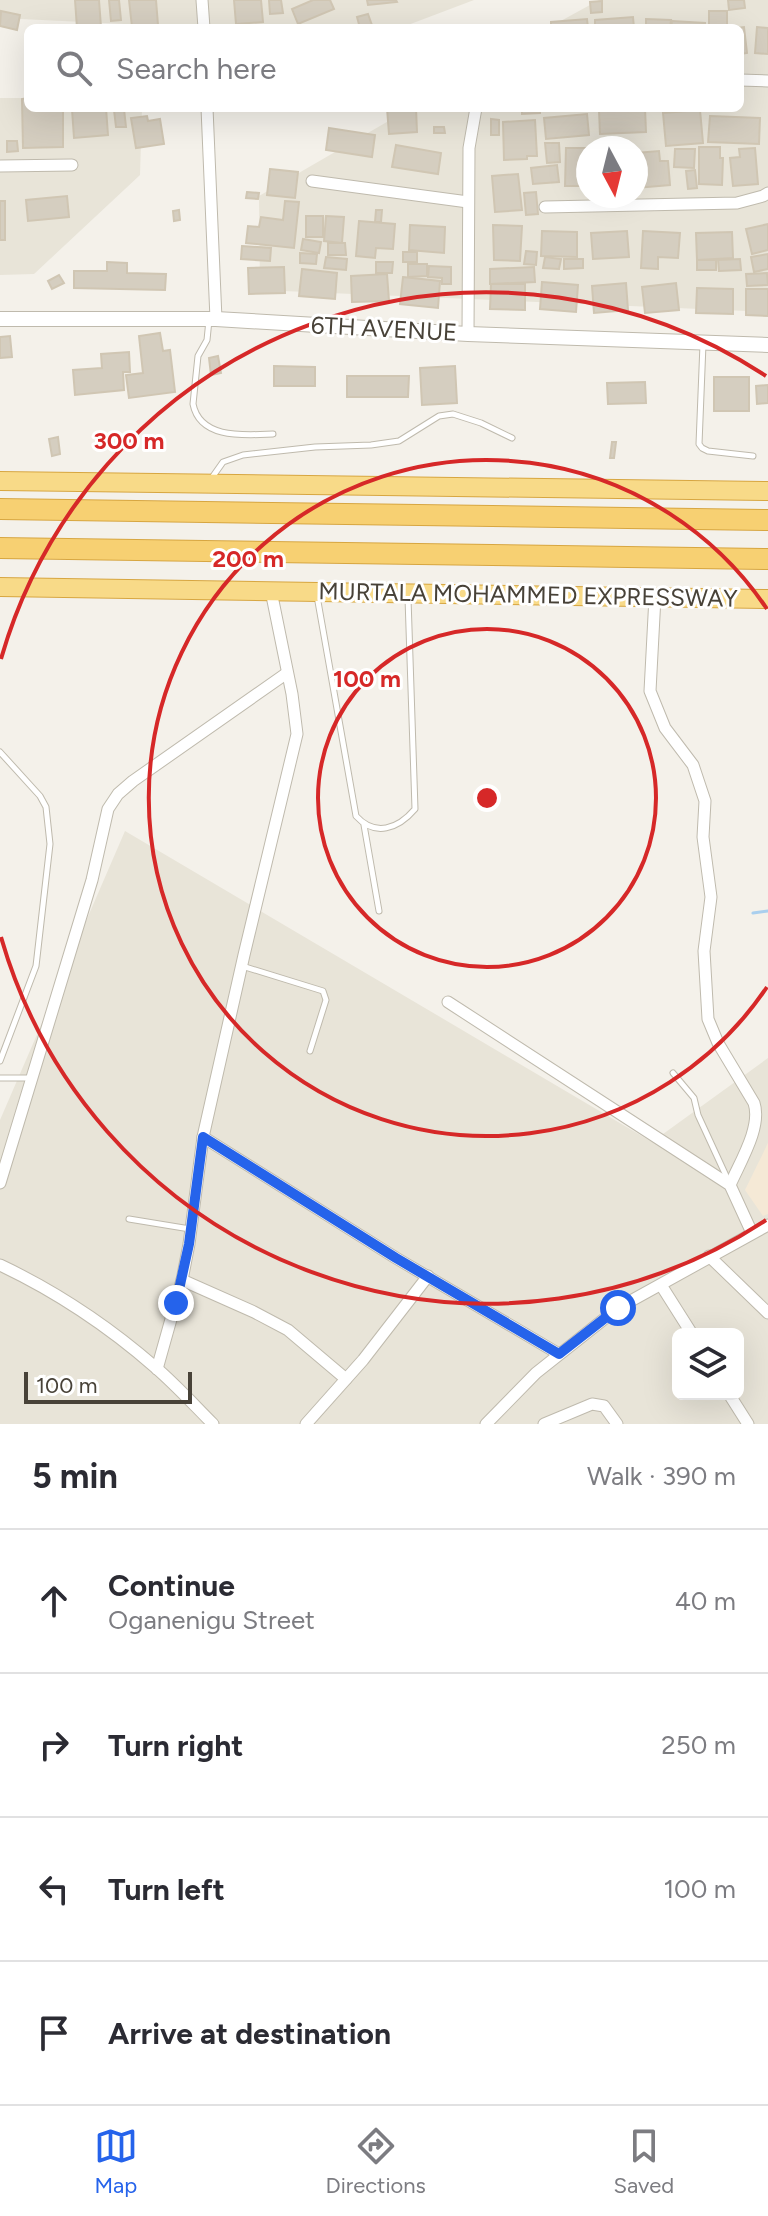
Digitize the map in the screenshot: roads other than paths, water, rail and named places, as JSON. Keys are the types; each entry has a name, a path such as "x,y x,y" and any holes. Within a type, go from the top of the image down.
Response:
{"highway":[{"path":"0,481 768,491"},
{"path":"0,509 768,520"},
{"name":"MURTALA MOHAMMED EXPRESSWAY","path":"0,548 768,559"},
{"name":"MURTALA MOHAMMED EXPRESSWAY","path":"0,587 768,599"}],"street":[{"path":"202,0 204,24"},
{"path":"744,80 768,81"},
{"path":"207,112 213,319"},
{"path":"468,334 469,148 475,112"},
{"path":"0,166 72,165"},
{"path":"312,181 468,202"},
{"path":"545,207 737,203 768,193"},
{"name":"6TH AVENUE","path":"0,319 213,319 468,334 768,345"},
{"path":"157,1369 182,1280 203,1137 297,734 271,591"},
{"path":"655,597 650,691 665,728 693,765 705,801 703,837 711,897 704,951 708,1019 756,1110 755,1124 730,1185"},
{"path":"0,1183 92,880 108,809 118,794 133,781 287,673"},
{"path":"448,1002 730,1185 752,1233"},
{"path":"203,1137 559,1354"},
{"path":"492,1421 536,1373 618,1308 768,1225"},
{"path":"709,1256 768,1313"},
{"path":"0,1265 50,1292 117,1337 157,1369 213,1424"},
{"path":"306,1424 428,1276"},
{"path":"182,1280 288,1330 346,1379"},
{"path":"661,1285 688,1328"},
{"path":"733,1400 748,1424"},
{"path":"544,1424 592,1404 604,1406 617,1424"}],"lane":[{"path":"213,319 198,356 194,411 213,429 231,435 273,434"},
{"path":"703,343 699,444 708,451 753,456"},
{"path":"208,483 223,462 243,455 399,441 439,416 453,414 512,438"},
{"path":"316,592 356,816 364,825 379,911"},
{"path":"364,825 379,829 390,827 404,822 415,809 408,593"},
{"path":"0,752 40,796 46,807 50,844 36,966 0,1061"},
{"path":"241,966 323,991 326,1000 310,1051"},
{"path":"673,1073 694,1098 698,1115 730,1185"},
{"path":"0,1078 32,1078"},
{"path":"129,1219 191,1229"}],"waterway":[{"path":"753,913 768,911"}]}
